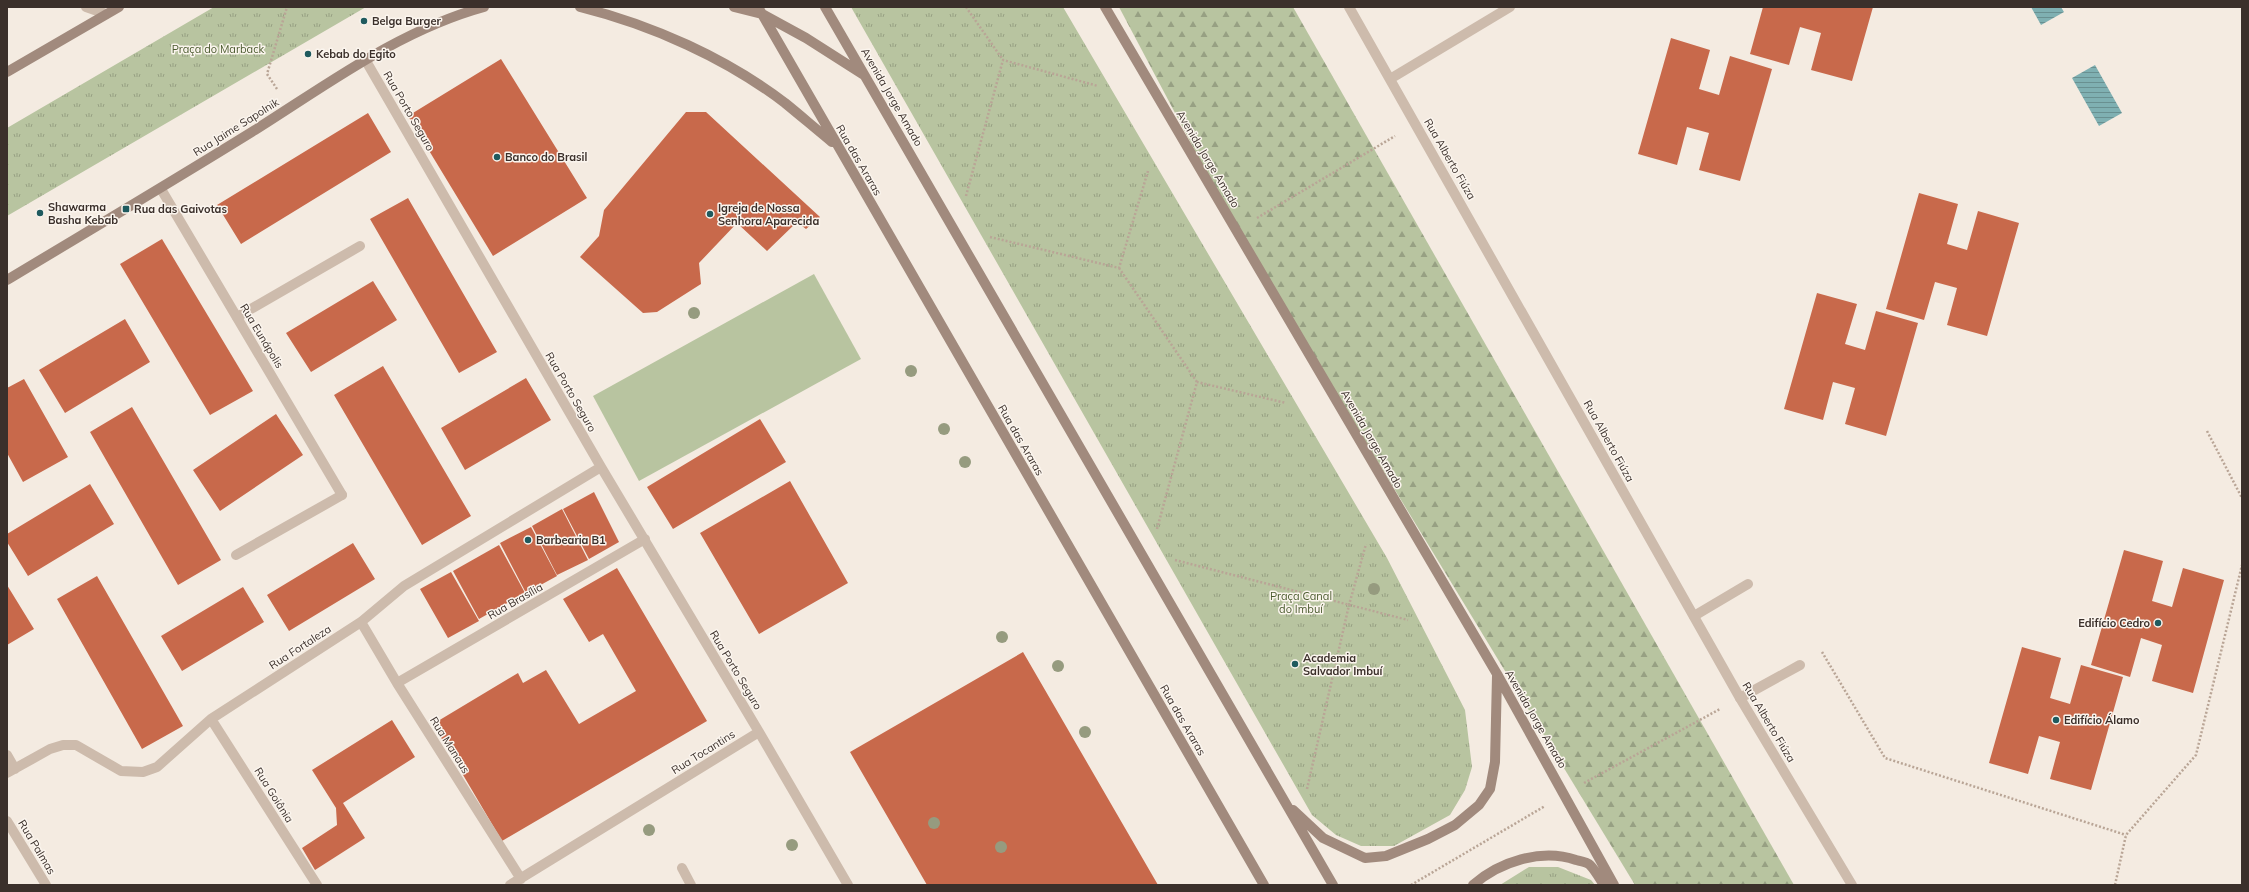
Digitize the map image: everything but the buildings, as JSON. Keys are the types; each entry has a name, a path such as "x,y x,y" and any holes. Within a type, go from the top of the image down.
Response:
{"main road":[{"path":"7,72 119,7"},
{"name":"Rua Jaime Sapolnik","path":"7,280 161,189 289,108 420,29 484,7"},
{"path":"580,7 603,12 666,36 727,66 784,102 836,145"},
{"path":"734,7 760,10 865,76"},
{"name":"Avenida Jorge Amado","path":"825,7 1333,885"},
{"name":"Avenida Jorge Amado","path":"1105,7 1497,674 1614,885"},
{"name":"Rua das Araras","path":"760,10 836,145 1264,885"},
{"path":"1286,804 1323,838 1365,858 1386,856 1428,839 1455,825 1479,805 1490,789 1495,762 1497,674"},
{"path":"1473,885 1482,877 1512,862 1540,856 1569,857 1589,865 1604,885"}],"street":[{"path":"86,7 106,14"},
{"name":"Rua Alberto Fiúza","path":"1349,7 1740,698 1852,885"},
{"path":"1390,79 1510,7"},
{"name":"Rua Porto Seguro","path":"366,61 601,467 759,732"},
{"name":"Rua Eunápolis","path":"161,189 342,495 236,555"},
{"path":"237,317 360,246"},
{"name":"Rua Fortaleza","path":"11,771 50,749 64,745 76,745 122,771 143,772 157,767 211,719 361,622 404,586 601,467"},
{"name":"Rua Brasília","path":"397,683 645,539"},
{"path":"1694,616 1748,584"},
{"name":"Rua Manaus","path":"361,622 397,683 521,878"},
{"path":"1740,698 1800,665"},
{"name":"Rua Goiânia","path":"211,719 317,885"},
{"path":"759,732 848,885"},
{"name":"Rua Tocantins","path":"510,885 759,732"},
{"path":"7,755 11,771"},
{"name":"Rua Palmas","path":"7,821 46,885"},
{"path":"682,868 691,885"}],"path":[{"path":"287,7 268,74 289,108"},
{"path":"966,7 1003,60 1098,86"},
{"path":"966,196 1003,60"},
{"path":"1237,230 1416,123"},
{"path":"1119,268 1148,170"},
{"path":"990,237 1119,268 1197,382 1286,403"},
{"path":"1157,529 1197,382"},
{"path":"2207,431 2242,498"},
{"path":"1306,788 1349,605 1366,544"},
{"path":"1176,560 1408,620"},
{"path":"2115,885 2126,835 2196,755 2242,565"},
{"path":"1822,652 1885,758 2126,835"},
{"path":"1411,885 1564,794 1740,698"}],"green space":[{"name":"Praça do Marback","path":"214,7 366,7 7,216 7,128"},
{"name":"Praça Canal do Imbuí","path":"851,7 1063,7 1387,558 1465,710 1472,767 1465,790 1450,815 1394,846 1361,846 1336,835 1312,815"},
{"path":"1119,7 1293,7 1794,885 1635,885 1237,230"},
{"path":"814,274 861,359 639,481 593,396"},
{"path":"1529,867 1558,867 1591,880 1595,885 1500,885"}],"water":[{"path":"2031,7 2061,7 2064,12 2041,25"},
{"path":"2095,65 2122,113 2099,126 2072,78"}],"place":[{"name":"Belga Burger","path":"364,21"},
{"name":"Kebab do Egito","path":"308,54"},
{"name":"Banco do Brasil","path":"497,157"},
{"name":"Rua das Gaivotas","path":"126,209"},
{"name":"Shawarma Basha Kebab","path":"40,213"},
{"name":"Igreja de Nossa Senhora Aparecida","path":"710,214"},
{"name":"Barbearia B1","path":"528,540"},
{"name":"Edifício Cedro","path":"2158,623"},
{"name":"Academia Salvador Imbuí","path":"1295,664"},
{"name":"Edifício Álamo","path":"2056,720"}]}
